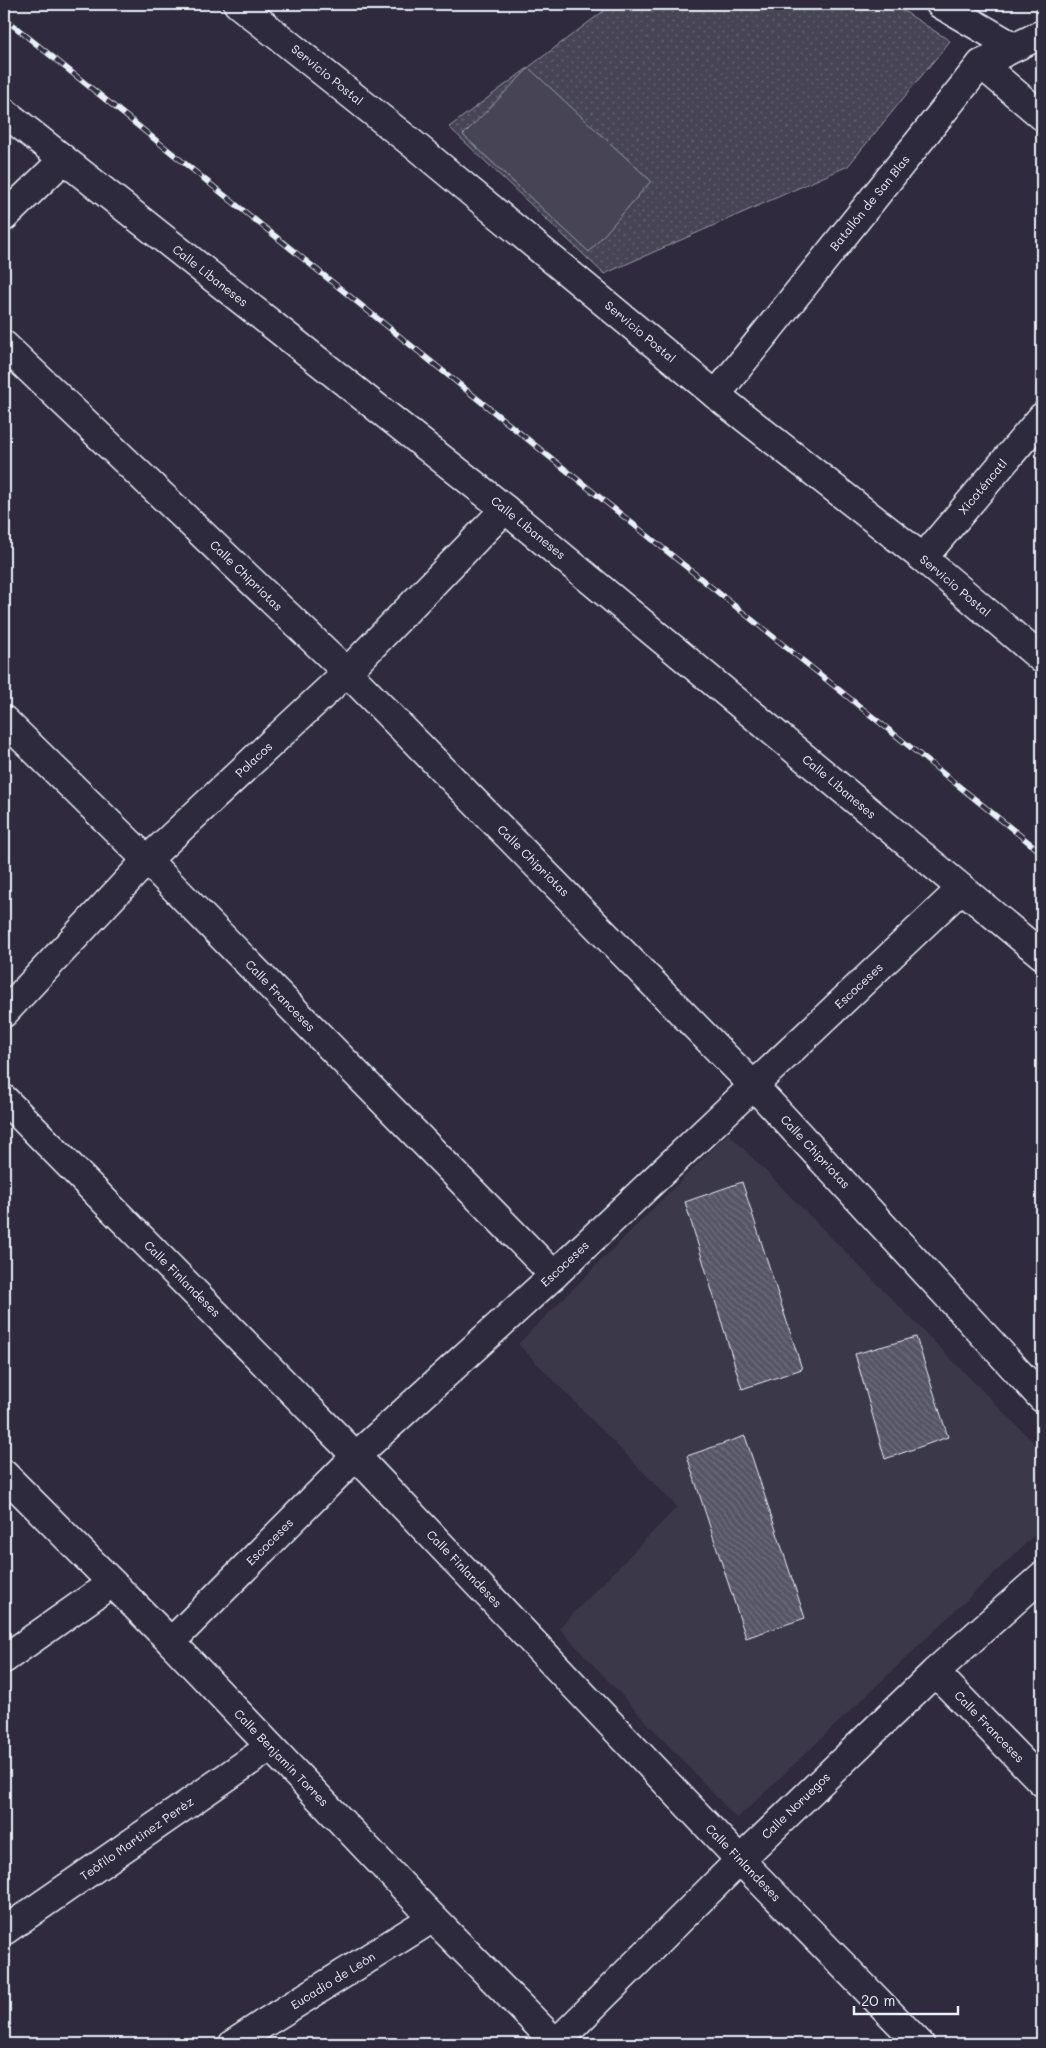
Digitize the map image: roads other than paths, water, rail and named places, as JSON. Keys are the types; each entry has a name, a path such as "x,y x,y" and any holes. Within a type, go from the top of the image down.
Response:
{"street":[{"name":"Servicio Postal","path":"238,4 418,148 716,395 923,558 1042,659"},
{"path":"940,4 1014,47"},
{"name":"Batallón de San Blas","path":"716,395 981,64 1042,34"},
{"path":"981,64 1042,116"},
{"name":"Calle Libaneses","path":"4,112 505,508 1042,955"},
{"path":"4,217 63,160"},
{"name":"Calle Chipriotas","path":"4,345 347,672 754,1086 1042,1398"},
{"name":"Xicoténcatl","path":"923,558 1042,417"},
{"name":"Polacos","path":"4,1013 147,860 347,672 505,508"},
{"name":"Calle Franceses","path":"4,720 147,860 554,1275"},
{"name":"Escoceses","path":"170,1642 356,1456 554,1275 961,889"},
{"name":"Calle Finlandeses","path":"4,1098 356,1456 740,1860 920,2044"},
{"name":"Calle Benjamín Torres","path":"4,1474 170,1642 556,2044"},
{"name":"Calle Noruegos","path":"556,2044 740,1860 935,1672 1042,1576"},
{"path":"4,1658 112,1583"},
{"name":"Calle Franceses","path":"935,1672 1042,1782"},
{"name":"Teòfilo Martìnez Perèz","path":"4,1931 270,1747"},
{"name":"Eucadio de Leòn","path":"234,2044 433,1918"}],"railway":[{"path":"4,18 1042,853"}]}
